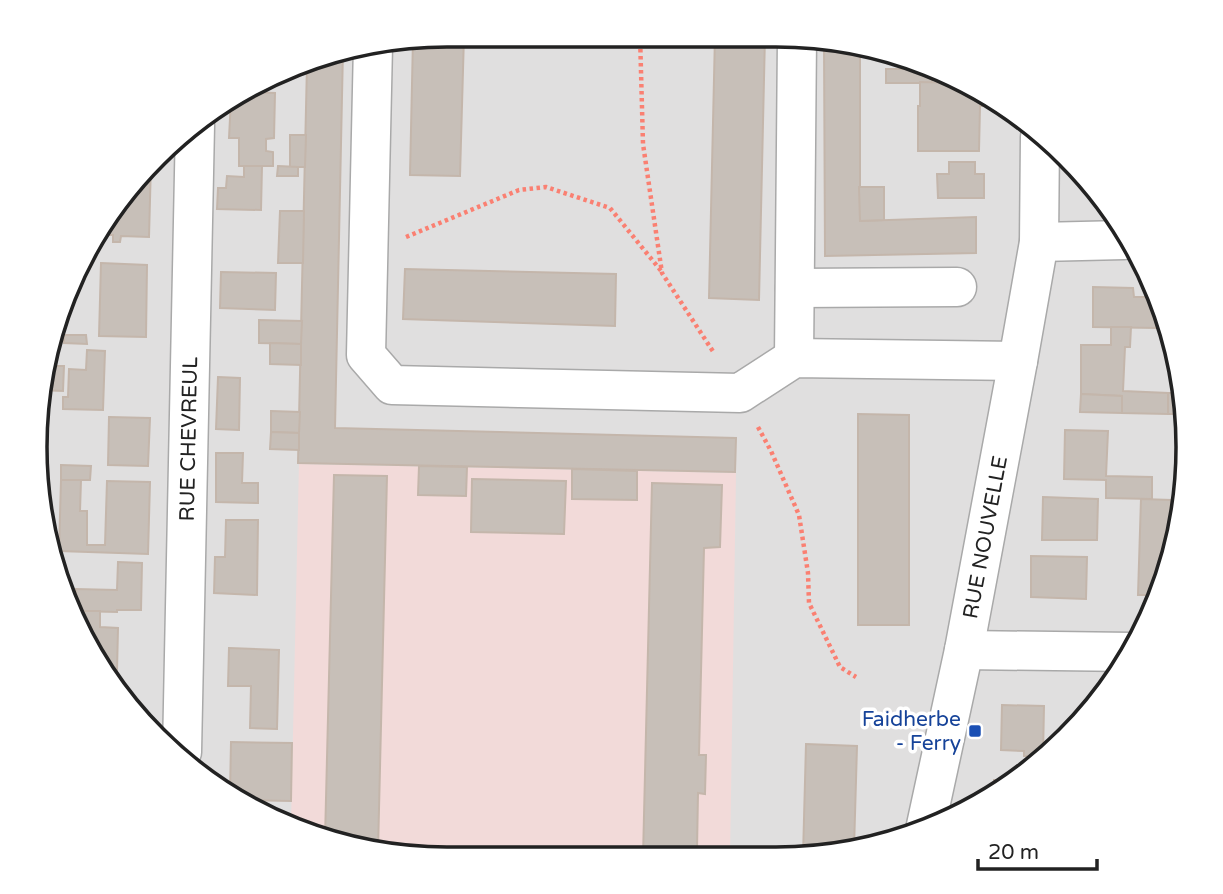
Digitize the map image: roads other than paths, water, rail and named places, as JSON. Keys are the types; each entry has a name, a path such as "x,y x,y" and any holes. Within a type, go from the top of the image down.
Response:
{"street":[{"path":"794,358 797,48"},
{"path":"373,54 366,355 392,385 740,393 794,358 1018,361"},
{"name":"RUE CHEVREUL","path":"182,747 195,137"},
{"name":"RUE NOUVELLE","path":"928,816 964,650 1039,242 1040,146"},
{"path":"1039,242 1118,240"},
{"path":"795,288 957,287"},
{"path":"964,650 1119,652"}],"place":[{"name":"Faidherbe - Ferry","path":"975,731"}]}
